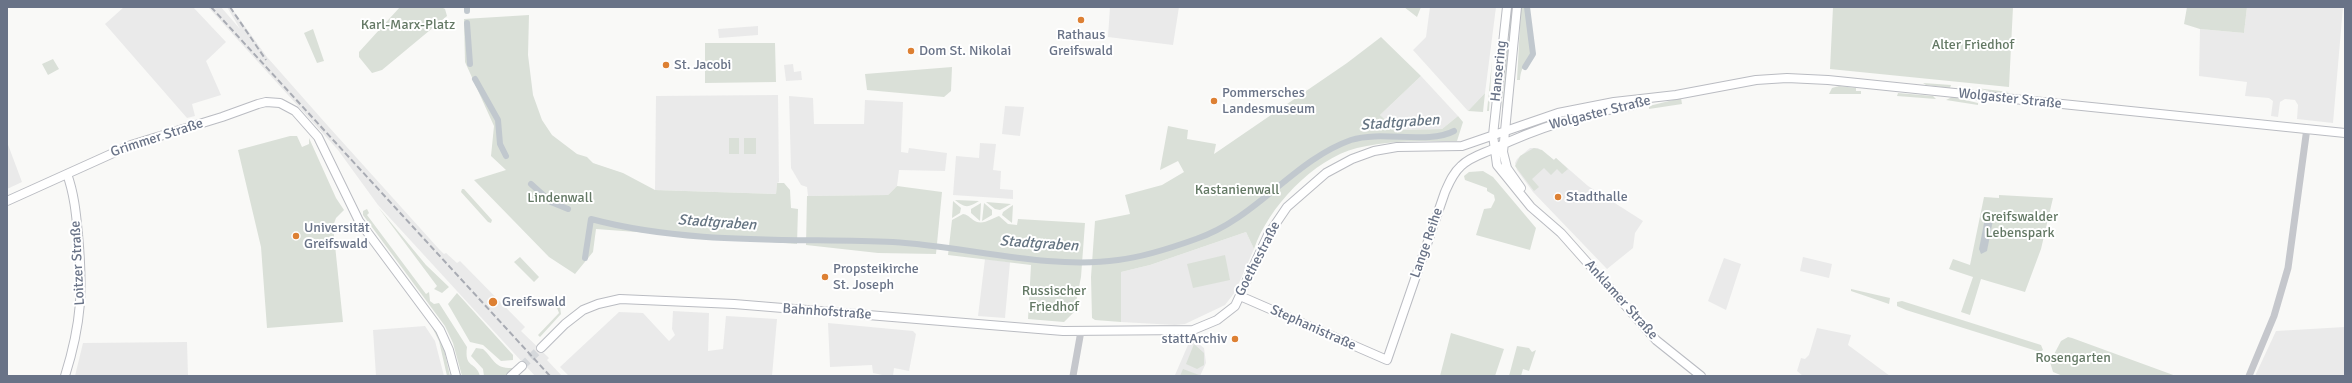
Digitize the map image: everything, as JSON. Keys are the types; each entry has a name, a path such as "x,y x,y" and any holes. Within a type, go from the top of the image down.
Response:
{"main road":[{"name":"Hansering","path":"1494,148 1493,135 1507,7"},
{"name":"Hansering","path":"1504,144 1504,130 1517,7"},
{"name":"Wolgaster Straße","path":"1494,148 1582,115 1756,80 1809,78 2345,133"},
{"name":"Wolgaster Straße","path":"1493,135 1504,130 1585,107 1676,95"},
{"name":"Grimmer Straße","path":"7,201 130,145 266,102 280,103 291,108 301,116 318,137 359,221 440,330 449,350 456,376"},
{"name":"Goethestraße","path":"1081,331 1193,330 1223,316 1235,306 1274,224 1299,194 1326,173 1342,164 1374,151 1397,147 1462,146 1493,135"},
{"name":"Anklamer Straße","path":"1504,144 1504,160 1507,168 1547,219 1656,340 1701,376"},
{"name":"Anklamer Straße","path":"1494,148 1497,165 1502,174 1531,207 1547,219"},
{"name":"Lange Reihe","path":"1387,360 1451,178 1468,160 1494,148"},
{"name":"Loitzer Straße","path":"65,376 74,345 82,296 74,202 67,174"},
{"name":"Stephanistraße","path":"1240,296 1387,360"},
{"name":"Bahnhofstraße","path":"541,348 575,315 598,304 633,299 734,304 1081,331"},
{"path":"511,376 522,366"}],"street":[{"path":"2249,376 2274,316 2288,268 2306,128"},
{"path":"1073,376 1081,331"}],"shaded area":[{"path":"124,7 193,7 226,42 206,61 221,95 192,104 195,116 187,118 105,24"},
{"path":"208,7 221,7 240,29 227,7 231,7 267,57 328,126 438,248 457,263 460,261 525,327 521,331 549,358 547,360 562,376 535,376 378,205 338,150"},
{"path":"1110,7 1179,7 1173,45 1108,37"},
{"path":"1430,7 1496,7 1485,93 1468,111 1413,50 1426,37"},
{"path":"2247,7 2343,7 2333,123 2297,119 2298,105 2295,100 2285,99 2280,102 2278,117 2271,116 2273,101 2269,98 2245,96 2247,82 2199,76 2200,29 2244,33"},
{"path":"758,26 758,35 719,38 718,29"},
{"path":"793,64 794,72 801,71 802,80 786,81 784,65"},
{"path":"1421,76 1458,116 1442,129 1397,130 1380,115"},
{"path":"778,95 779,182 777,183 776,194 655,190 656,96"},
{"path":"789,96 813,98 814,124 864,124 865,100 903,102 901,152 908,153 909,148 947,153 945,171 899,170 897,186 888,195 808,196 807,187 801,185 791,168"},
{"path":"1005,106 1024,107 1020,136 1002,134"},
{"path":"7,142 22,182 7,189"},
{"path":"980,143 996,144 993,170 1001,171 1000,189 1013,190 1013,199 953,195 956,156 979,158"},
{"path":"1530,148 1538,148 1554,160 1556,158 1588,186 1643,221 1635,233 1633,248 1607,269 1533,192 1517,170 1515,163 1517,159"},
{"path":"1988,216 1993,220 1987,251 1981,254 1979,249 1985,218"},
{"path":"1246,232 1254,249 1235,292 1225,305 1185,324 1175,325 1121,322 1121,272 1150,265"},
{"path":"1803,257 1832,264 1829,278 1800,271"},
{"path":"1724,258 1741,264 1726,310 1708,301"},
{"path":"985,259 1010,262 1005,318 978,316"},
{"path":"673,311 709,313 708,351 723,349 726,316 777,319 772,376 569,376 560,367 619,312 643,313 669,341 675,335 672,329"},
{"path":"828,323 913,331 916,334 909,371 894,368 893,376 887,376 873,373 872,365 830,367"},
{"path":"425,326 435,341 444,376 376,376 373,330"},
{"path":"2345,327 2345,376 2255,376 2276,331"},
{"path":"1817,328 1851,335 1848,345 1890,376 1803,376 1797,371 1801,358 1805,359 1809,355"},
{"path":"1191,338 1204,348 1206,363 1200,376 1177,376 1175,375"},
{"path":"187,342 188,376 75,376 83,343"}],"green space":[{"name":"Karl-Marx-Platz","path":"400,7 441,7 445,9 447,16 382,70 372,73 359,57 359,52"},
{"path":"1404,7 1421,7 1417,17"},
{"path":"1511,7 1515,7 1505,108 1502,108"},
{"path":"1521,7 1526,7 1532,51 1529,59 1523,67 1520,80 1517,80"},
{"name":"Alter Friedhof","path":"1833,7 2013,7 2009,87 1830,69"},
{"path":"2187,7 2247,7 2244,33 2200,29 2184,24"},
{"name":"Lindenwall","path":"529,15 528,55 533,95 542,120 552,135 577,154 587,157 593,163 623,173 655,190 776,194 777,183 784,183 790,190 791,208 798,209 797,244 596,229 593,252 575,274 549,257 474,180 506,170 491,156 494,126 465,62 464,19"},
{"path":"313,29 324,61 317,63 304,33"},
{"name":"Kastanienwall","path":"1381,37 1421,76 1380,115 1397,130 1442,129 1458,116 1463,122 1457,141 1407,142 1369,145 1341,154 1324,163 1294,187 1270,217 1254,249 1246,232 1150,265 1121,272 1121,322 1095,320 1092,318 1091,277 1095,221 1130,214 1125,195 1162,185 1184,172 1178,161 1160,170 1168,126 1188,130 1187,139 1216,144 1214,154 1347,63"},
{"path":"705,43 775,43 776,82 705,83"},
{"path":"53,59 59,69 48,75 42,64"},
{"path":"1492,61 1489,111 1487,111"},
{"path":"952,67 951,91 944,97 867,90 865,74"},
{"path":"1923,83 1951,85 1950,88 1926,85"},
{"path":"1839,86 1856,88 1856,91 1861,91 1861,94 1829,94 1832,88"},
{"path":"1976,88 2009,92 2002,94"},
{"path":"1485,93 1483,112 1468,111"},
{"path":"1898,93 1933,96 1936,99 1897,96"},
{"path":"1952,97 1978,103 1978,105 1946,100"},
{"path":"1681,98 1682,104 1649,109 1649,106"},
{"name":"Universität Greifswald","path":"290,136 297,136 302,147 309,144 309,138 336,198 344,210 336,218 333,226 343,322 267,328 261,247 238,150"},
{"path":"729,138 739,138 739,154 729,154"},
{"path":"744,138 756,138 756,154 744,154"},
{"path":"1534,148 1542,150 1554,160 1556,158 1568,169 1562,174 1557,169 1551,175 1544,168 1532,179 1539,187 1534,191 1515,166 1520,156"},
{"path":"1483,171 1493,177 1536,228 1530,250 1476,235 1484,209 1491,208 1495,200 1494,195 1487,191 1487,188 1465,180 1464,176 1469,172"},
{"path":"897,186 942,192 936,254 878,253 806,245 807,196 888,195"},
{"path":"462,189 464,189 492,220 491,223 488,222 461,192"},
{"name":"Greifswalder Lebenspark","path":"1999,195 2053,198 2041,249 2025,292 1981,279 1970,315 1961,312 1973,277 1949,269 1953,259 1970,265 1984,197 1999,198"},
{"path":"955,200 979,201 969,206 964,206"},
{"path":"953,201 961,208 960,213 952,218"},
{"path":"986,202 1011,204 1000,210 995,209"},
{"path":"981,203 980,221 971,213 971,209"},
{"path":"984,203 992,210 992,215 982,221"},
{"path":"1013,205 1012,223 1002,215 1003,212"},
{"path":"378,207 426,265 449,287 442,293 434,289 437,286"},
{"path":"367,209 369,213 367,215 426,294 429,292 430,301 434,304 439,303 467,347 467,359 476,368 480,376 462,376 453,343 445,326 363,215 363,211"},
{"name":"Russischer Friedhof","path":"963,214 977,222 986,222 999,216 1008,224 1017,225 1018,219 1085,223 1081,277 1074,312 1064,322 1028,319 1031,265 948,255 952,220"},
{"path":"1225,255 1230,280 1193,288 1187,264"},
{"path":"520,257 539,277 534,282 514,262"},
{"path":"1851,289 1890,298 1889,304 1851,291"},
{"path":"457,293 513,355 513,360 501,361 483,345 470,342 448,304"},
{"path":"554,300 560,307 561,314 540,337 538,335 559,313"},
{"path":"1902,301 2041,345 2043,350 2040,352 1906,310 1897,306 1897,302"},
{"path":"431,325 441,336 450,376 447,376 439,341"},
{"path":"1451,333 1504,349 1495,376 1440,376"},
{"name":"Rosengarten","path":"2068,337 2176,376 2063,376 2053,372 2050,362 2061,341"},
{"path":"1194,344 1204,353 1204,365 1197,369 1186,364"},
{"path":"1517,346 1529,348 1532,352 1536,350 1529,371 1523,369 1521,376 1509,376"},
{"path":"476,348 483,349 499,366 515,368 505,376 484,376 483,369 471,356"},
{"path":"1183,369 1199,375 1199,376 1180,376"}],"waterway":[{"name":"Stadtgraben","path":"1525,67 1533,54 1527,7"},
{"name":"Stadtgraben","path":"467,23 470,64"},
{"name":"Stadtgraben","path":"475,79 498,120 500,144 506,156"},
{"name":"Stadtgraben","path":"585,258 591,219 665,233 703,237 893,242 920,244 1035,260 1063,262 1091,262 1128,259 1167,249 1218,230 1238,218 1311,161 1330,149 1351,140 1377,136 1431,137 1454,131"},
{"name":"Stadtgraben","path":"531,184 551,202 568,209"}],"tunnel":[{"path":"522,366 541,348"}],"railway":[{"path":"211,7 550,376"},
{"path":"230,7 266,60"}],"place":[{"name":"Rathaus Greifswald","path":"1081,20"},
{"name":"Dom St. Nikolai","path":"911,51"},
{"name":"St. Jacobi","path":"666,65"},
{"name":"Pommersches Landesmuseum","path":"1214,101"},
{"name":"Stadthalle","path":"1558,197"},
{"name":"Universität Greifswald","path":"296,236"},
{"name":"Propsteikirche St. Joseph","path":"825,277"},
{"name":"Greifswald","path":"493,302"},
{"name":"stattArchiv","path":"1235,339"}]}
